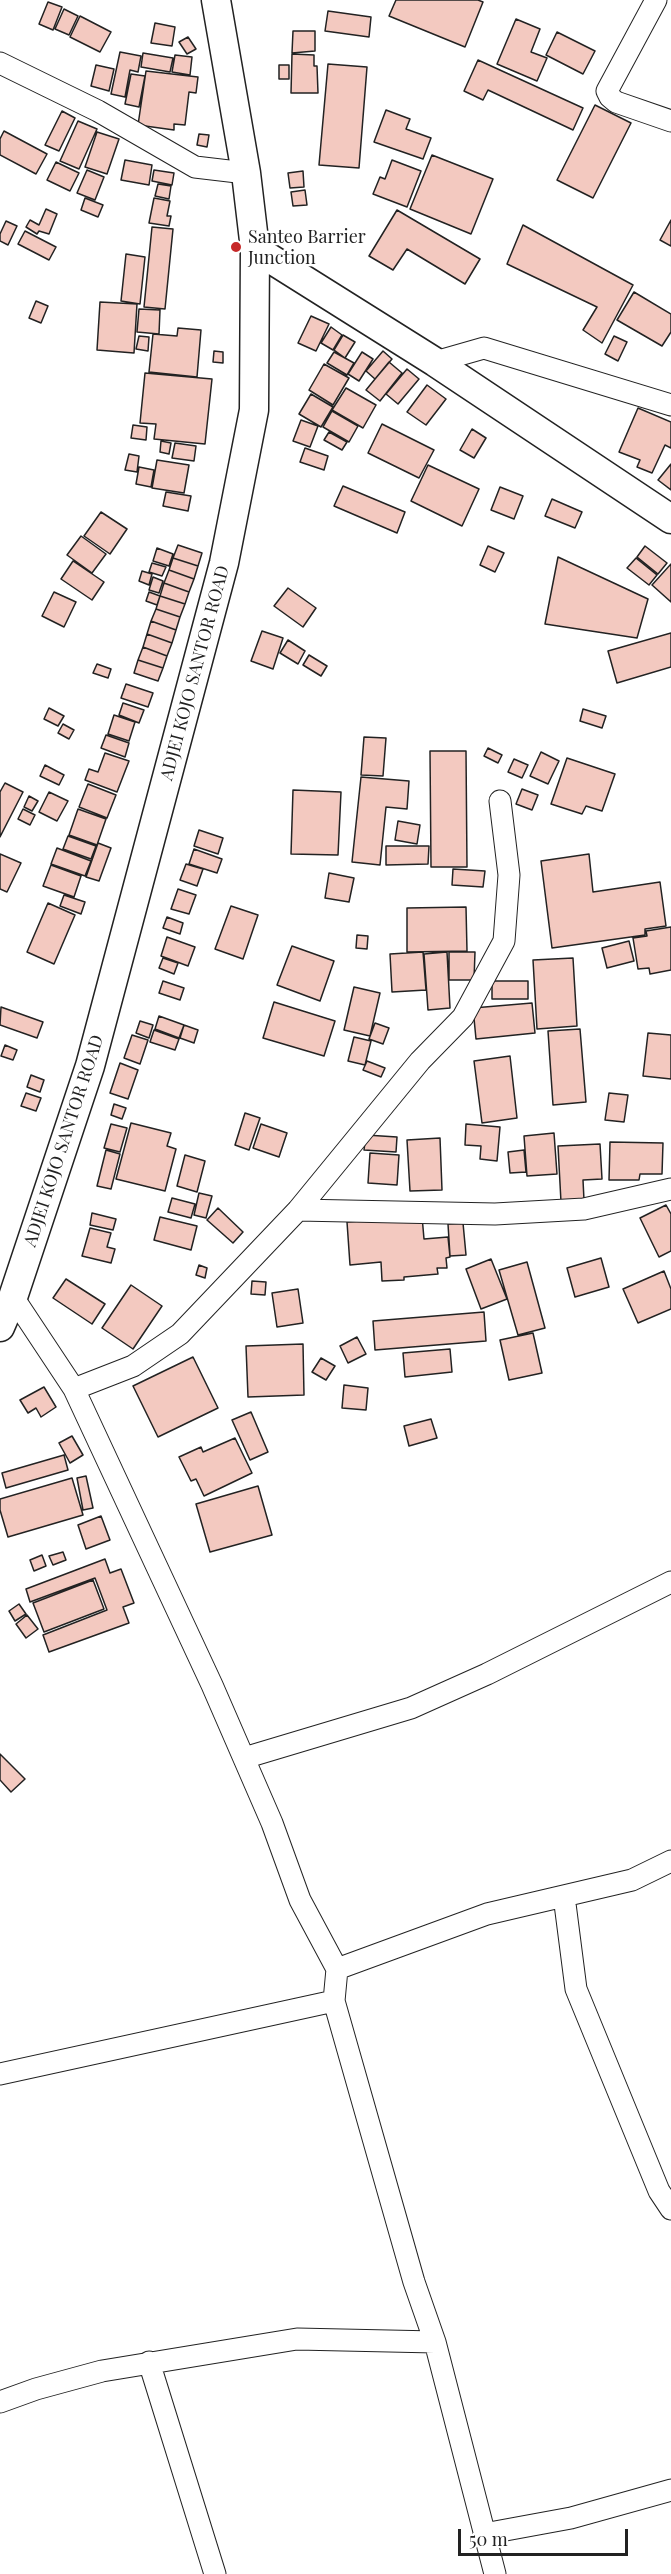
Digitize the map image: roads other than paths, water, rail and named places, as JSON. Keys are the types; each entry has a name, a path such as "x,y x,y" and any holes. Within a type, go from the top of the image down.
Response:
{"street":[{"name":"ADJEI KOJO SANTOR ROAD","path":"0,1327 13,1297 90,1066 224,563 254,410 255,249 246,173 216,0"},
{"path":"656,0 607,91 616,102 671,121"},
{"path":"0,63 98,111 195,167 246,173"},
{"path":"255,249 435,362 671,519"},
{"path":"435,362 484,348 671,405"},
{"path":"74,1389 134,1366 180,1334 298,1210 420,1061 463,1017 504,942 509,875 500,801"},
{"path":"298,1210 495,1214 584,1209 671,1189"},
{"path":"13,1297 74,1389 244,1758 300,1900 338,1969 334,2001 414,2282 435,2342 495,2574"},
{"path":"244,1758 411,1708 486,1674 671,1582"},
{"path":"338,1969 487,1914 632,1880 671,1861"},
{"path":"564,1896 576,1989 659,2192 671,2209"},
{"path":"0,2074 334,2001"},
{"path":"0,2402 36,2389 102,2371 297,2339 435,2342"},
{"path":"149,2362 215,2574"},
{"path":"484,2534 571,2518 671,2490"}],"place":[{"name":"Santeo Barrier Junction","path":"236,247"}]}
